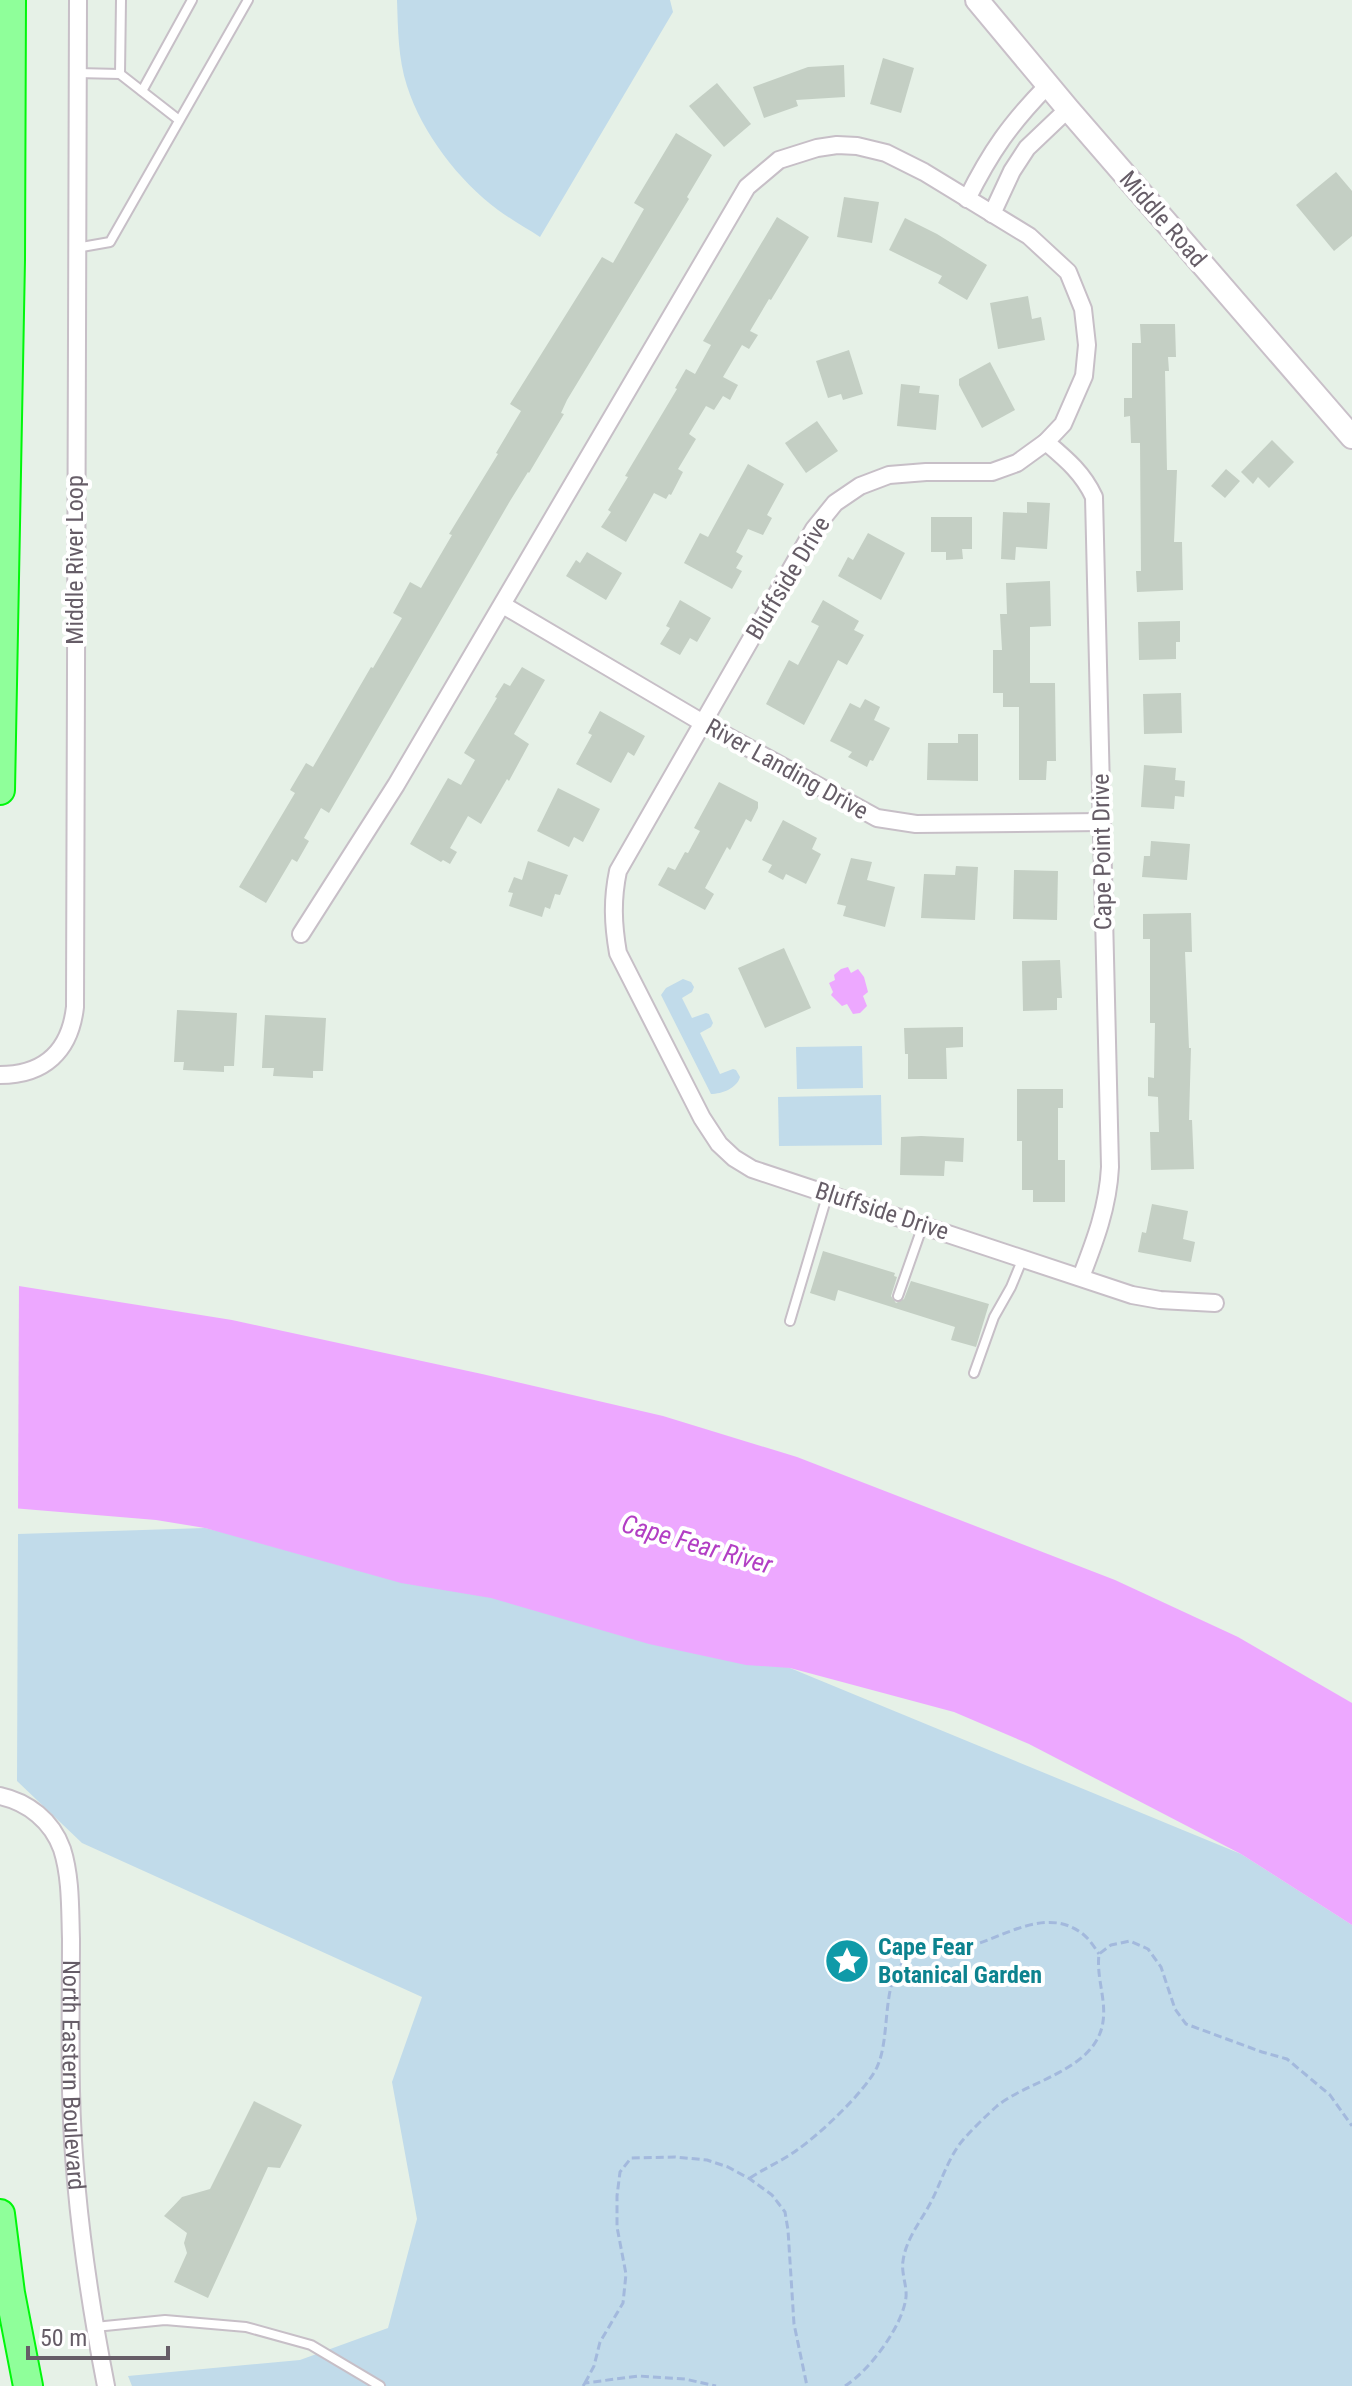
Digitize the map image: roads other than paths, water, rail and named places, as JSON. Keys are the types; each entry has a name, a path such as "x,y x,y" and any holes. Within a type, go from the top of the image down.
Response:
{"highway":[{"path":"0,790 10,276 11,0"},
{"path":"0,2214 10,2293 28,2386"}],"main road":[{"name":"Middle Road","path":"977,0 1352,437"}],"street":[{"name":"Middle River Loop","path":"0,1075 25,1073 52,1057 68,1036 75,1007 78,0"},
{"path":"967,199 1004,134 1048,85"},
{"path":"992,214 1012,171 1027,148 1068,109"},
{"name":"Bluffside Drive","path":"301,934 396,785 747,187 779,160 798,153 837,145 886,153 924,172 1029,236 1068,272 1083,309 1087,345 1084,376 1063,424 1046,442 1017,463 992,472 889,475 860,486 835,503 814,529 618,871 613,895 613,926 618,953 702,1118 719,1144 752,1169 1132,1295 1215,1303"},
{"name":"Cape Point Drive","path":"1046,442 1073,465 1094,497 1109,1180 1103,1216 1081,1277"},
{"name":"River Landing Drive","path":"503,605 703,723 877,818 916,824 1101,822"},
{"name":"North Eastern Boulevard","path":"0,1796 17,1800 48,1824 60,1844 67,1870 73,2141 81,2232 106,2386"}],"lane":[{"path":"120,74 121,0"},
{"path":"142,91 192,0"},
{"path":"76,248 110,242 248,0"},
{"path":"77,73 120,74 179,120"},
{"path":"790,1321 828,1193"},
{"path":"898,1296 923,1225"},
{"path":"974,1373 994,1317 1023,1258"},
{"path":"95,2327 165,2320 246,2327 311,2345 380,2386"}],"water":[{"path":"848,967 851,973 858,969 868,992 863,996 867,1006 860,1013 853,1014 847,1004 842,1006 831,995 833,992 829,983 835,980 834,975 841,969"},
{"name":"Cape Fear River","path":"0,1283 232,1320 663,1416 797,1457 1115,1580 1238,1637 1352,1703 1352,1925 1241,1854 1029,1744 954,1712 790,1668 746,1665 649,1644 491,1598 401,1583 205,1528 156,1520 0,1507"}],"place":[{"name":"Cape Fear Botanical Garden","path":"847,1961"}]}
